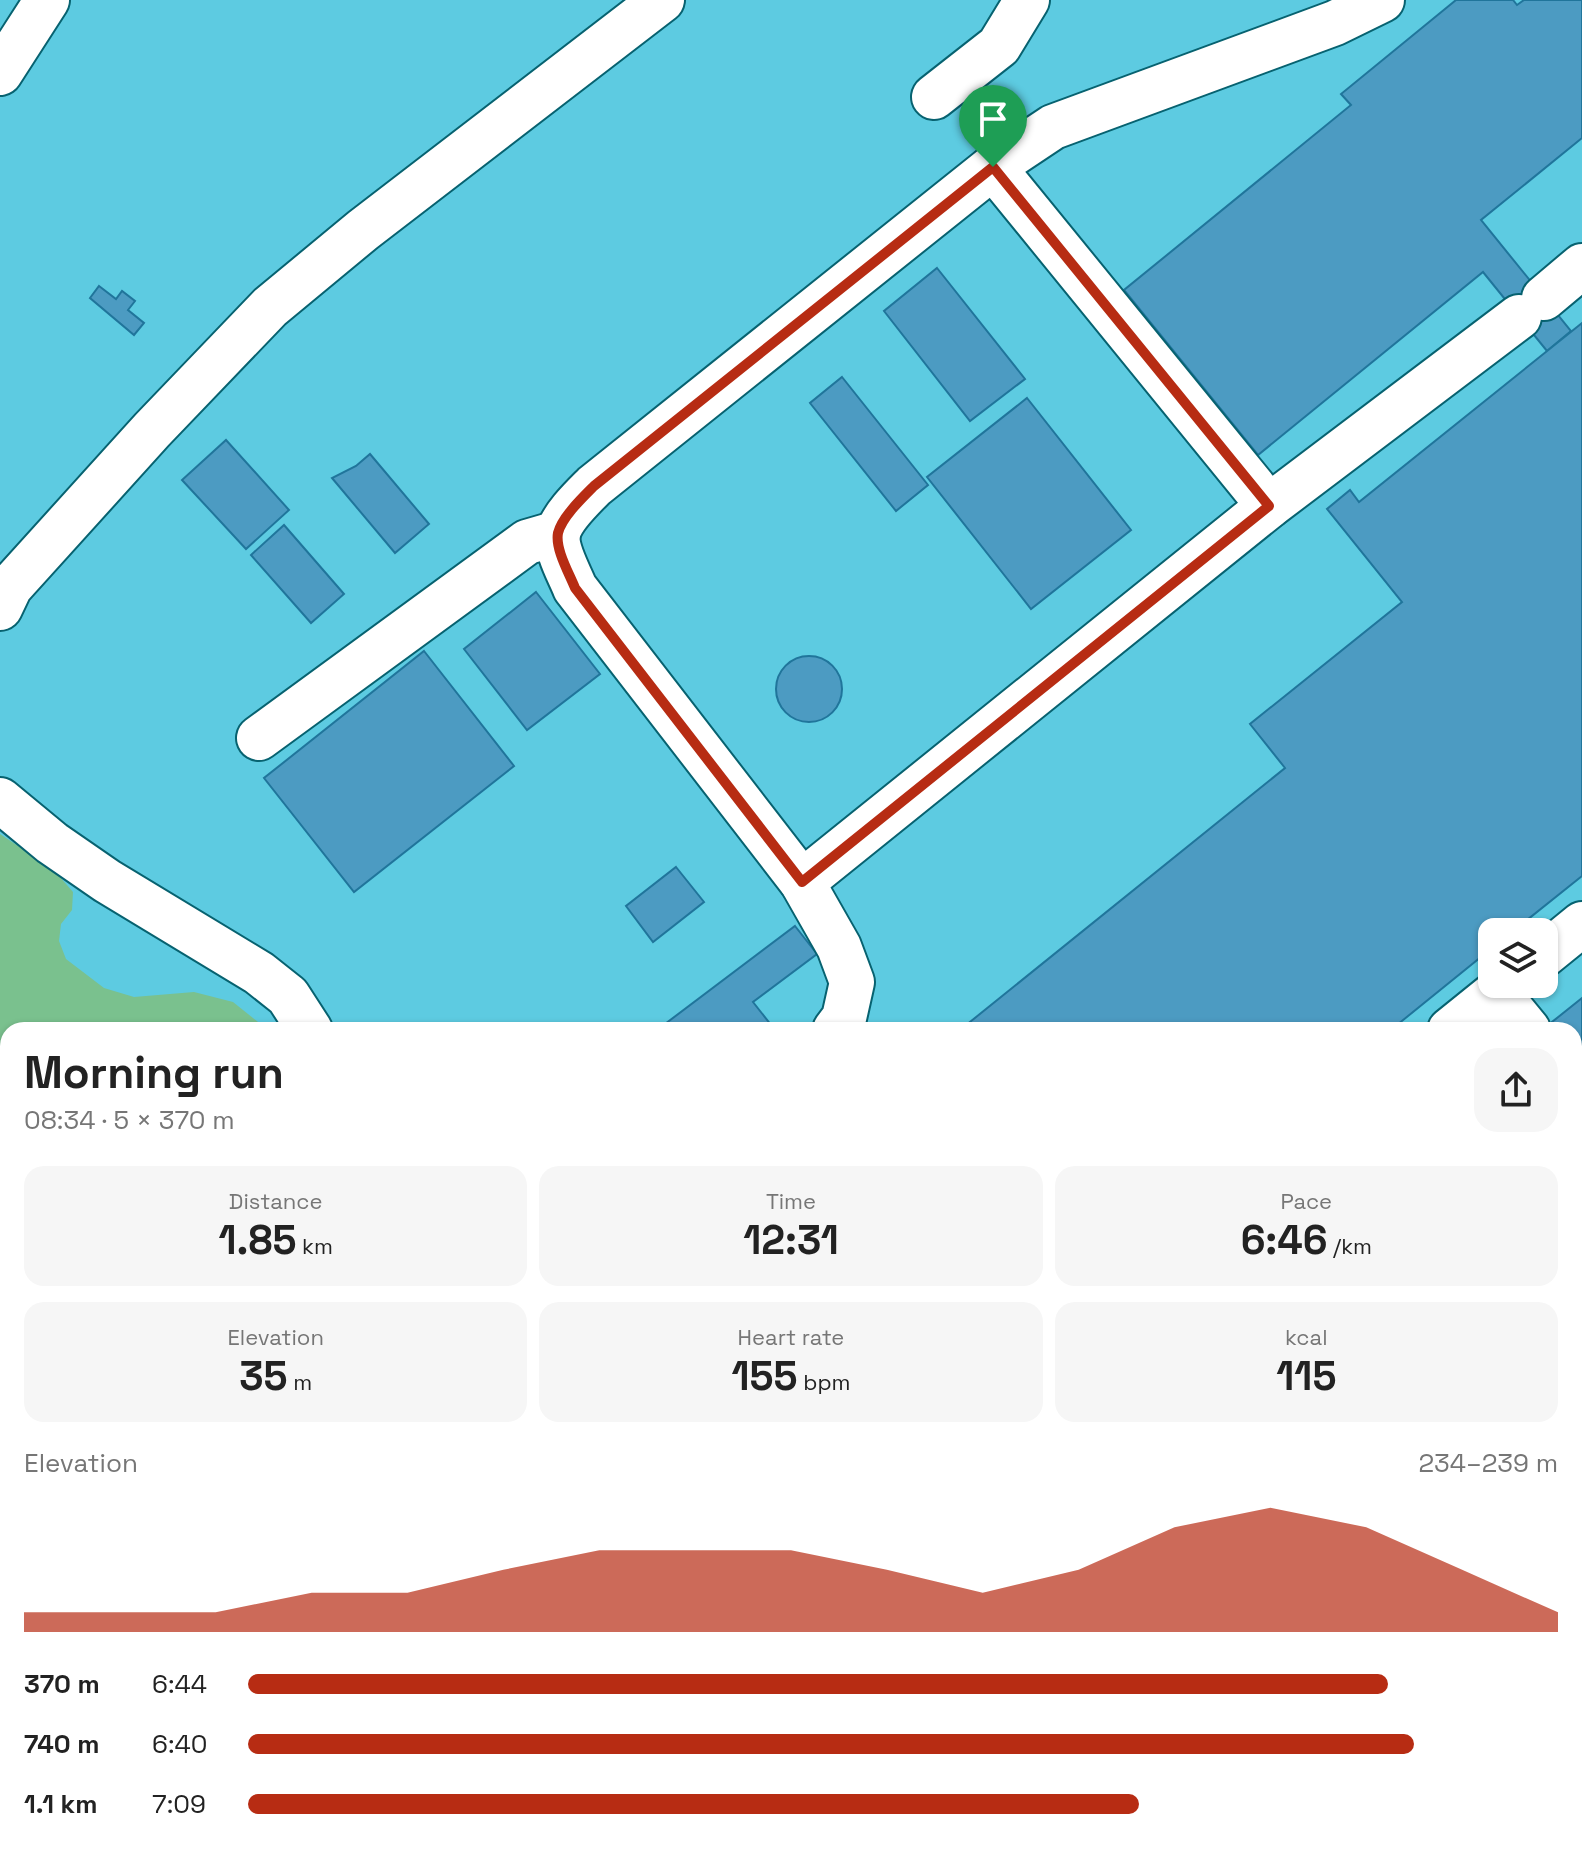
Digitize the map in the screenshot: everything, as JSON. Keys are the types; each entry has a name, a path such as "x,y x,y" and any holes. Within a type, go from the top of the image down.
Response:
{"street":[{"path":"0,73 47,0"},
{"path":"0,608 10,587 152,430 270,307 363,230 662,0"},
{"path":"934,97 999,46 1027,0"},
{"path":"841,1022 852,982 839,947 802,882 575,588 561,556 558,533 571,510 594,486 993,167 1053,127 1335,23 1382,0"},
{"path":"993,167 1269,506"},
{"path":"802,882 1269,506 1582,266"},
{"path":"259,738 527,542 558,533"},
{"path":"0,800 52,843 107,881 259,973 288,996 305,1022"},
{"path":"1558,944 1582,924"},
{"path":"1460,1022 1490,998"},
{"path":"1508,998 1523,1022"}],"shaded area":[{"path":"0,0 1582,0 1582,1022 0,1022"}],"green space":[{"path":"0,834 53,869 73,892 72,910 61,924 59,941 66,959 104,988 134,997 194,992 233,1002 258,1022 0,1022"}],"building":[{"path":"1456,0 1513,0 1517,5 1524,0 1582,0 1582,138 1481,220 1571,331 1547,351 1483,272 1258,455 1124,290 1351,105 1341,94"},
{"path":"937,268 1025,379 970,421 884,311"},
{"path":"99,286 116,299 122,291 135,301 128,310 144,323 134,335 90,298"},
{"path":"1582,323 1582,876 1530,918 1478,918 1478,959 1401,1022 970,1022 1285,768 1250,724 1402,602 1327,509 1350,490 1359,502"},
{"path":"842,377 928,485 896,511 810,403"},
{"path":"1027,398 1131,530 1031,609 927,477"},
{"path":"226,440 289,510 246,549 182,480"},
{"path":"370,454 429,524 395,553 332,478 356,466"},
{"path":"284,525 344,594 311,623 251,555"},
{"path":"536,592 600,674 527,730 464,649"},
{"path":"424,651 514,766 354,892 264,778"},
{"path":"802,656 816,656 828,661 837,670 842,689 840,702 833,713 816,722 802,722 790,717 781,708 776,696 776,682 781,670 790,661"},
{"path":"676,867 704,902 653,942 626,906"},
{"path":"795,926 817,954 753,1002 769,1022 668,1022"},
{"path":"1582,998 1582,1022 1552,1022"}],"route":[{"path":"993,167 1269,506 802,882 575,588 561,556 558,533 571,510 594,486 993,167"}]}
